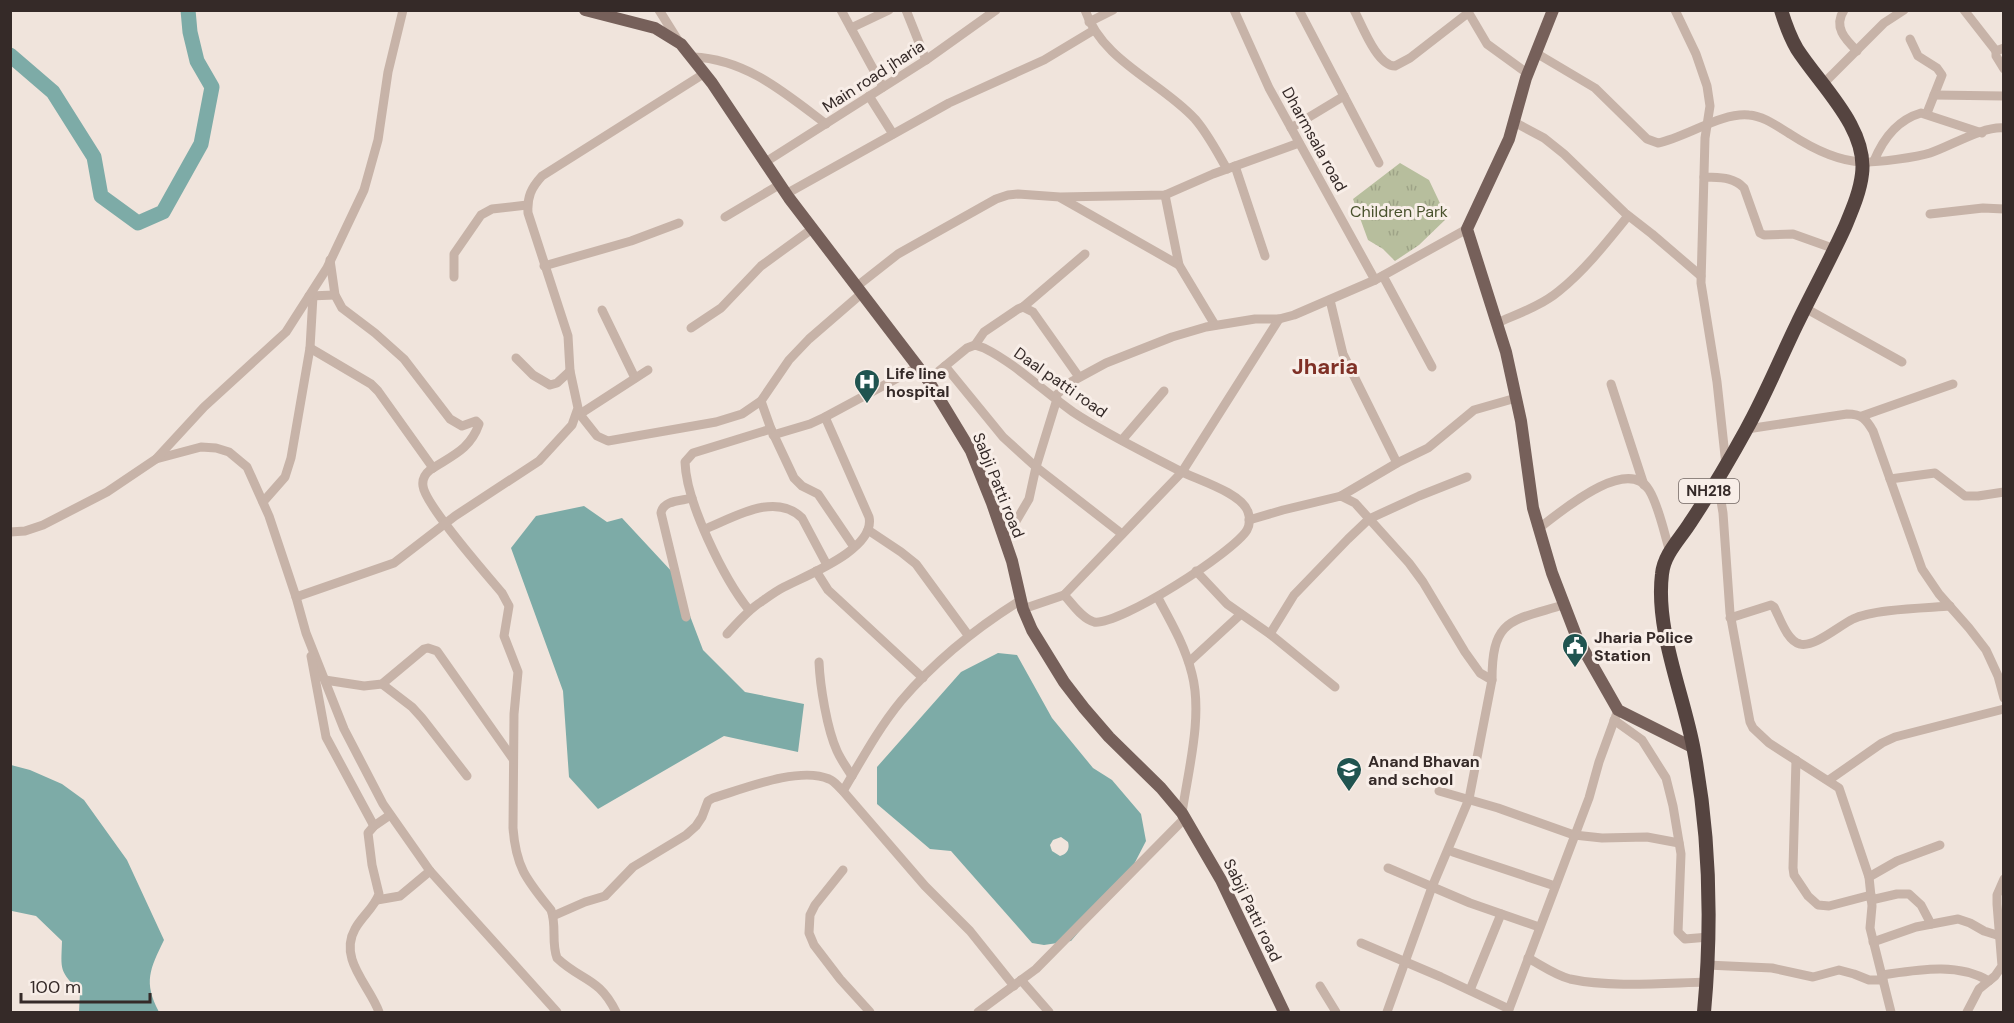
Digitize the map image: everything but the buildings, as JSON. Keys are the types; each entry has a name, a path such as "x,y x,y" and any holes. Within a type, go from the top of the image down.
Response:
{"highway":[{"name":"NH218","path":"1704,1012 1709,937 1702,795 1694,748 1670,657 1663,615 1662,571 1670,552 1747,429 1835,249 1856,201 1862,173 1868,162 1839,105 1796,48 1781,10"}],"main road":[{"name":"Sabji Patti road","path":"585,10 655,28 681,44 705,73 764,163 812,229 928,380 970,451 1005,540 1022,605 1032,630 1064,682 1109,737 1136,762 1183,816 1221,880 1284,1012"},
{"path":"1553,10 1527,73 1509,139 1467,229 1497,323 1516,398 1533,508 1563,605 1577,638 1616,715 1694,748"}],"street":[{"path":"10,532 25,531 43,525 107,492 156,459 204,407 286,332 311,296 364,190 378,141 390,62 403,10"},
{"path":"659,10 681,44"},
{"path":"841,10 883,87"},
{"path":"851,28 889,10"},
{"path":"906,10 926,60"},
{"name":"Main road jharia","path":"764,163 926,60 996,10"},
{"path":"1085,10 1091,26 1104,44 1118,58 1194,118 1231,167 1265,256"},
{"path":"725,217 971,93 1044,60 1113,10"},
{"name":"Dharmsala road","path":"1234,10 1269,88 1299,143 1432,367"},
{"path":"1299,10 1379,163"},
{"path":"1354,10 1384,63 1395,66 1410,58 1468,12 1487,44 1527,73"},
{"path":"1675,10 1696,54 1707,86 1710,106 1704,177 1701,276 1717,382 1726,465"},
{"path":"1844,10 1839,24 1840,31 1857,51"},
{"path":"1823,84 1884,23 1904,10"},
{"path":"1964,10 2000,49 1996,56 2004,69"},
{"path":"1910,39 1918,56 1941,72 1941,78 1926,113"},
{"path":"1536,53 1595,88 1652,141 1663,142 1726,117 1755,116 1805,143 1843,159 1868,162 1929,154 1990,129 2004,128"},
{"path":"693,57 722,60 744,68 784,92 826,124"},
{"path":"705,73 542,176 529,193 528,213 568,336 570,371 579,413 597,436 608,441 716,422 742,414 761,401 789,360 858,290 898,254 996,199 1018,194 1060,197 1165,195 1231,167 1299,143"},
{"path":"1934,95 2004,96"},
{"path":"869,96 892,134"},
{"path":"1291,128 1344,96"},
{"path":"1868,162 1898,125 1914,114 1926,113 1982,133"},
{"path":"1514,122 1544,138 1564,154 1628,216 1701,276"},
{"path":"1704,177 1734,180 1740,184 1760,233 1764,235 1793,234 1835,249"},
{"path":"1165,195 1179,265 1215,325"},
{"path":"1060,197 1179,265"},
{"path":"454,277 454,255 481,214 492,209 527,205"},
{"path":"1930,214 1983,208 2004,209"},
{"path":"1497,323 1558,292 1574,278 1628,216"},
{"path":"544,266 631,241 679,223"},
{"path":"691,328 721,308 761,266 812,229"},
{"path":"1005,540 1029,499 1055,398 1079,377 1140,349 1183,334 1215,325 1255,319 1279,319 1294,315 1379,278 1467,229"},
{"path":"928,380 958,354 975,345 984,332 1023,307 1085,254"},
{"path":"330,260 335,295 342,308 404,359 450,419 462,426 478,422 466,447 433,468 425,475 422,484 424,491 445,523 502,593 509,606 504,636 518,672 514,714 514,847 524,875 554,916 556,922 554,951 557,958 605,992 616,1012"},
{"path":"311,296 335,295"},
{"path":"263,502 285,477 289,469 310,348 311,296"},
{"path":"1330,300 1343,354 1397,463"},
{"path":"1023,307 1033,312 1079,377"},
{"path":"1805,308 1902,362"},
{"path":"602,310 635,378"},
{"path":"843,791 880,729 900,702 968,635 1022,605 1064,595 1182,472 1279,319"},
{"name":"Daal patti road","path":"975,345 993,352 1084,419 1241,501 1248,511 1249,520"},
{"path":"310,348 364,379 378,391 433,468"},
{"path":"516,358 533,375 550,385 557,383 570,371"},
{"path":"945,366 994,428 1036,467 1122,534"},
{"path":"749,610 735,593 724,573 692,498 685,469 688,457 693,453 810,424 918,367"},
{"path":"296,597 394,563 445,523 539,461 572,425 579,413 648,370"},
{"path":"1611,384 1644,485 1652,496 1670,552"},
{"path":"1747,429 1847,414 1862,416 1953,384"},
{"path":"1122,440 1164,391"},
{"path":"1064,595 1084,617 1094,622 1104,621 1158,598 1235,543 1248,528 1249,520 1341,496 1397,463 1428,448 1474,410 1516,398"},
{"path":"761,401 772,432 798,484 818,494 854,547"},
{"path":"1862,416 1873,431 1922,569 1986,650 1998,676 2004,698"},
{"path":"727,634 749,610 781,588 816,571 854,547 868,530 869,517 825,417"},
{"path":"156,459 201,447 216,448 229,452 247,468 263,502 296,597 308,639 326,737 374,826"},
{"path":"1890,479 1935,473 1965,496 2004,492"},
{"path":"1270,634 1294,596 1370,519 1467,477"},
{"path":"1539,529 1591,490 1628,479 1644,485"},
{"path":"1714,484 1723,513 1730,618 1737,661 1753,728 1769,743 1839,788 1869,877 1870,923 1873,942 1891,1012"},
{"path":"1341,496 1355,503 1409,563 1465,652 1480,673 1492,680"},
{"path":"686,616 661,513 662,508 667,504 692,498"},
{"path":"705,529 758,508 781,507 802,518 826,565"},
{"path":"868,530 916,564 968,635"},
{"path":"10,542 25,531"},
{"path":"816,571 828,590 923,678"},
{"path":"1196,571 1227,604 1270,634 1335,687"},
{"path":"978,1012 1036,969 1183,816 1196,708 1194,684 1183,644 1158,598"},
{"path":"1386,1012 1432,887 1469,799 1492,680 1492,656 1498,636 1512,621 1563,605"},
{"path":"1730,618 1771,605 1791,638 1796,643 1805,645 1861,615 1950,606"},
{"path":"1189,662 1241,614"},
{"path":"308,639 344,729 390,815 430,871 557,1012"},
{"path":"325,680 364,686 382,684 424,649 433,648 514,759"},
{"path":"819,662 819,679 834,741 852,776"},
{"path":"382,684 412,707 467,776"},
{"path":"1829,780 1882,743 1895,737 2004,709"},
{"path":"1361,943 1470,990 1508,1011 1589,798 1616,715 1636,734 1660,766 1670,792 1681,870 1678,932 1685,939 1709,937"},
{"path":"1796,760 1794,875 1808,896 1818,905 1829,906 1871,897 1909,894 1922,905 1931,924"},
{"path":"554,916 605,896 633,867 686,835 696,826 708,801 713,798 773,780 806,775 826,778 833,781 843,791 925,886 1049,1012"},
{"path":"1440,791 1574,835 1602,838 1647,837 1679,843"},
{"path":"379,1012 352,964 351,943 356,927 377,900 379,890 372,865 368,833 390,815"},
{"path":"1869,877 1897,861 1940,845"},
{"path":"1453,852 1555,886"},
{"path":"1388,868 1539,927"},
{"path":"843,870 815,905 810,915 808,933 820,953 870,1012"},
{"path":"377,900 400,896 430,871"},
{"path":"1967,1012 1979,989 2002,966 1997,895 2004,879"},
{"path":"1470,990 1501,914"},
{"path":"1873,942 1931,924 1963,920 1980,930 2000,936"},
{"path":"1528,958 1571,979 1638,983 1707,982"},
{"path":"1707,965 1772,968 1813,977 1839,970 1869,980 1915,970 1956,970 1977,974 1989,981"},
{"path":"1320,986 1336,1012"}],"green space":[{"name":"Children Park","path":"1400,163 1429,180 1447,218 1419,245 1395,261 1383,249 1368,240 1353,199"}],"water":[{"path":"584,506 607,522 622,518 674,574 703,650 745,692 804,704 798,752 724,736 598,809 569,777 563,691 511,548 536,516"},
{"path":"998,653 1017,655 1052,718 1093,768 1112,780 1141,814 1146,841 1130,872 1071,941 1044,945 1032,943 951,851 930,849 877,804 877,767 961,672","holes":["1061,837 1068,842 1066,853 1060,856 1052,851 1050,845 1053,840"]},
{"path":"11,765 30,770 62,784 84,800 127,860 164,940 150,976 151,992 159,1012 79,1012 80,992 63,970 62,941 36,916 12,911"}],"waterway":[{"path":"10,55 53,92 94,157 101,196 138,223 163,212 201,144 212,87 197,61 190,32 188,10"}],"place":[{"name":"Life line hospital","path":"867,405"},
{"name":"Jharia Police Station","path":"1575,669"},
{"name":"Anand Bhavan and school","path":"1349,793"}],"district":[{"name":"Jharia","path":"1325,366"}]}
